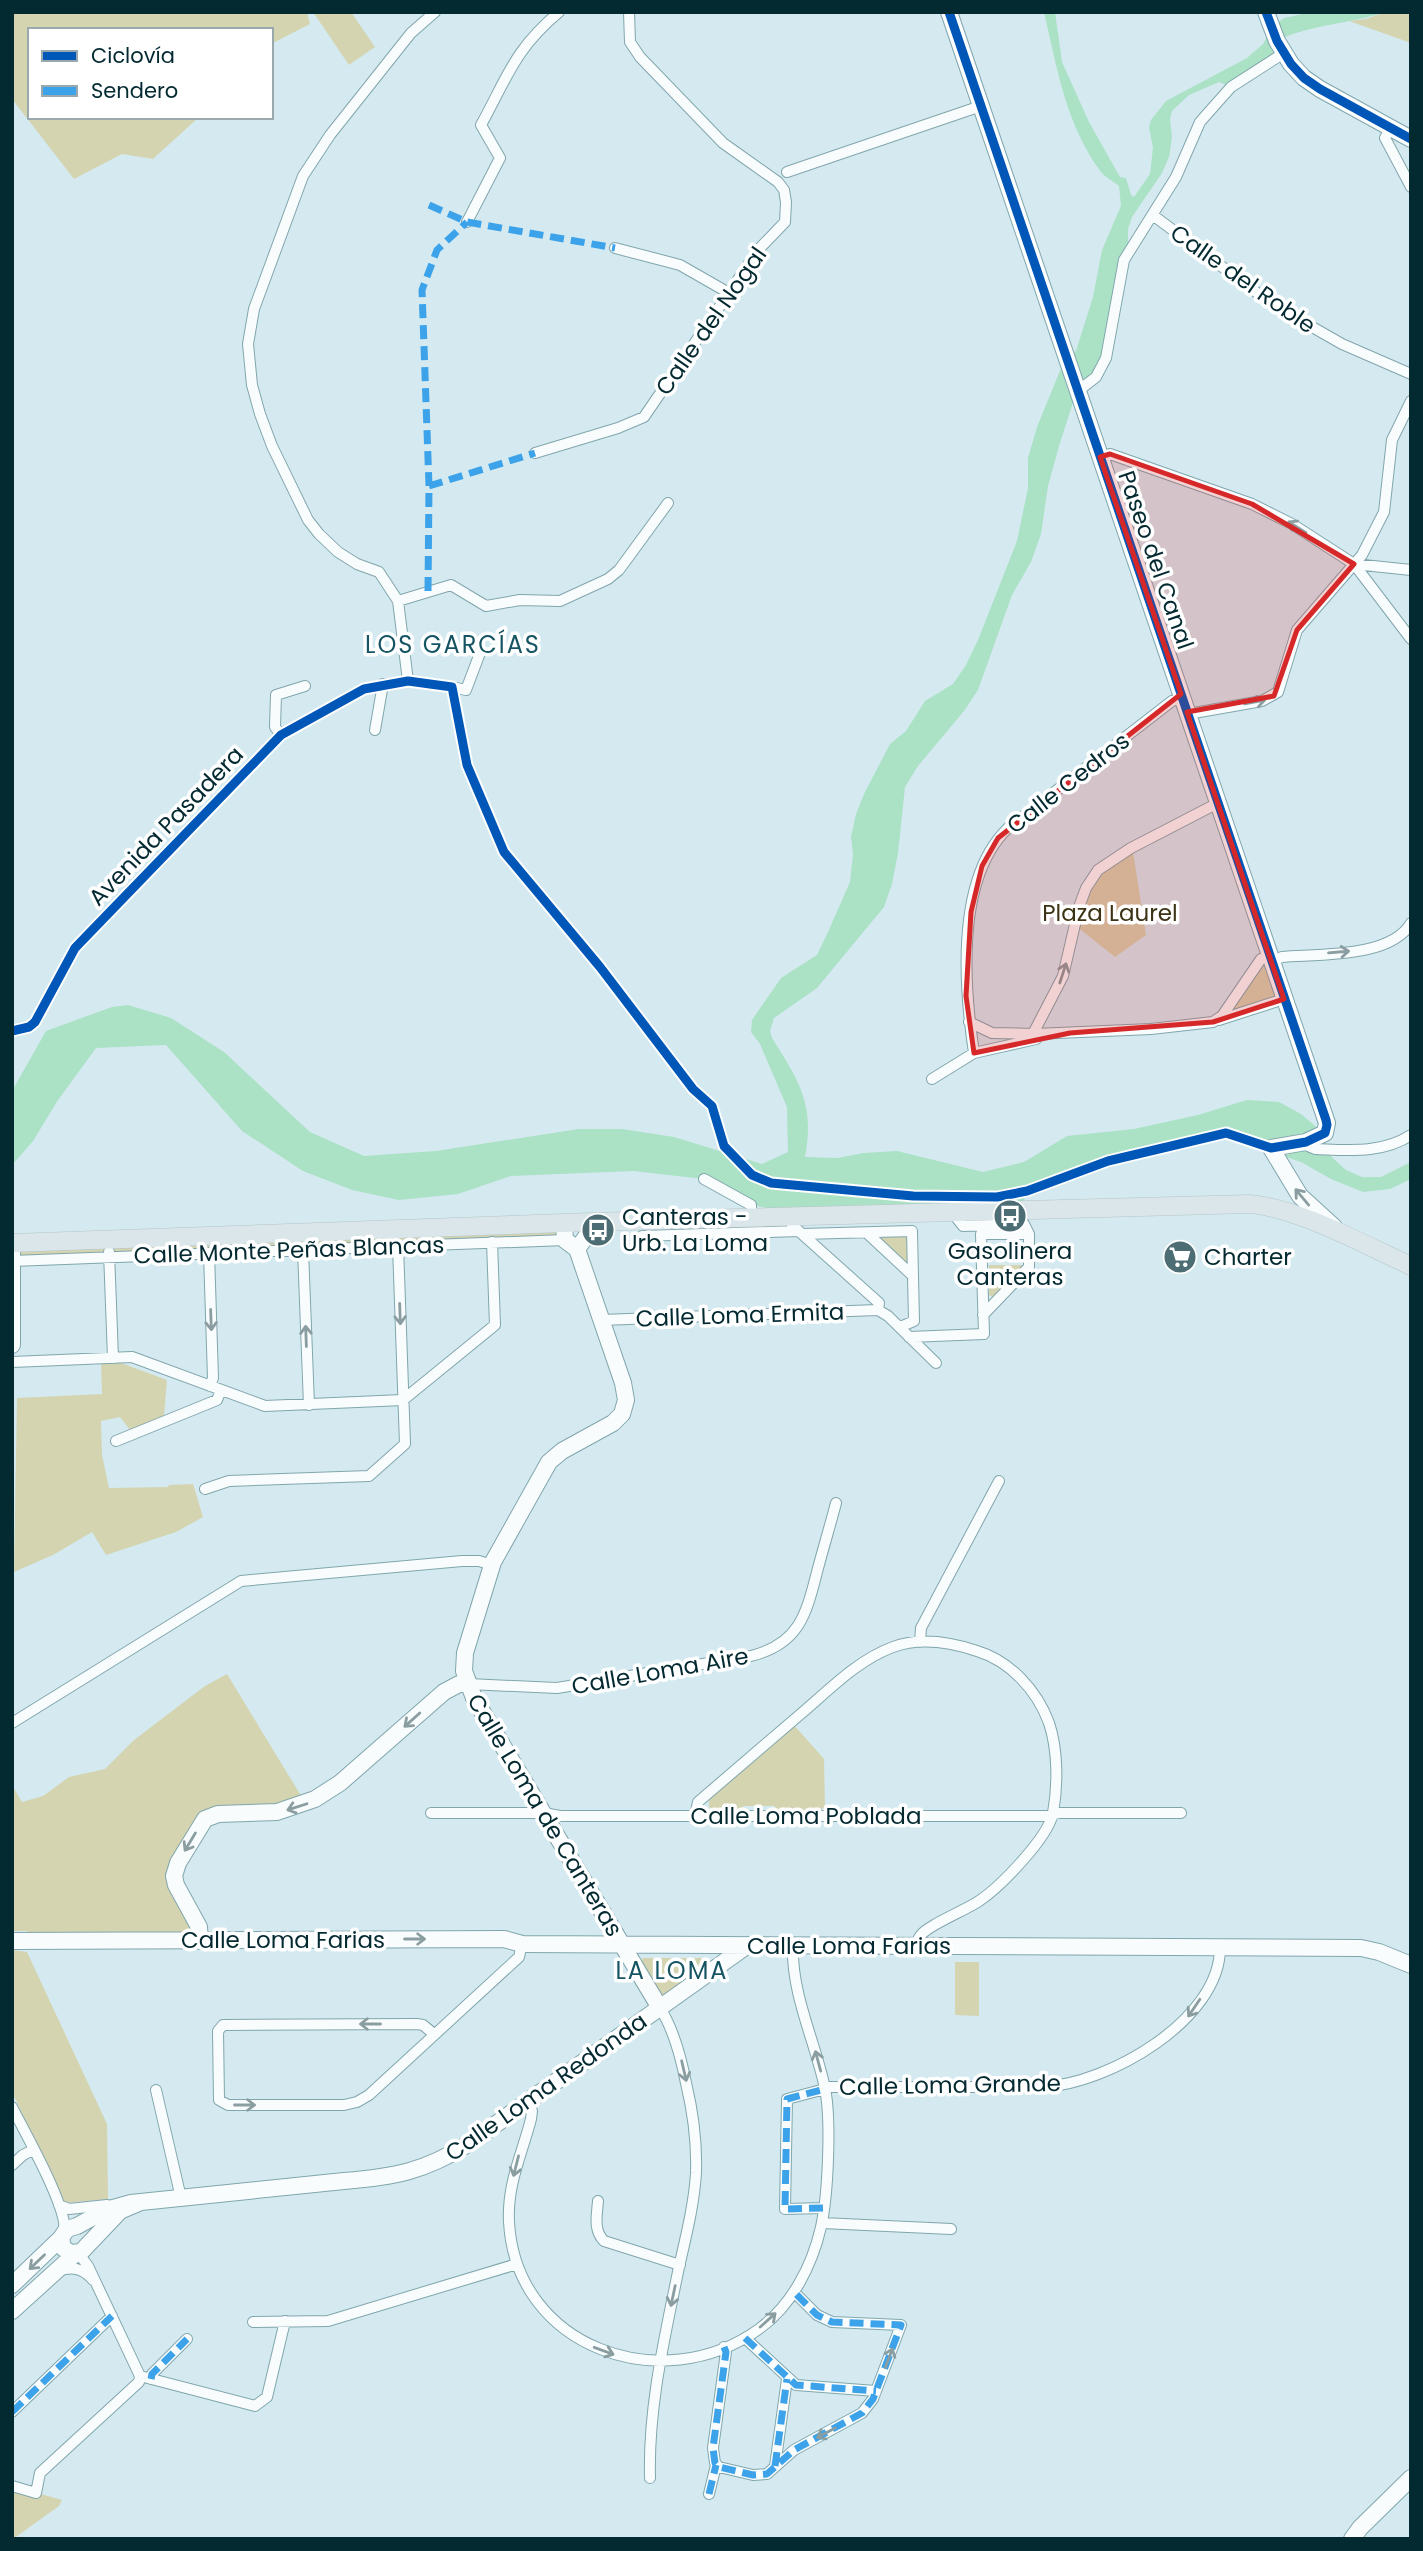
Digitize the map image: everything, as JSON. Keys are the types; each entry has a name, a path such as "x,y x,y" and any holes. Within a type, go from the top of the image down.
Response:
{"main road":[{"path":"569,1237 591,1222 751,1218 797,1228 952,1212 1249,1204 1270,1206 1411,1266"},
{"name":"Calle Monte Peñas Blancas","path":"13,1252 108,1238 569,1237"}],"street":[{"path":"408,681 398,601 379,572 357,564 338,552 318,534 308,520 272,446 260,414 252,385 248,344 254,309 303,176 330,135 411,33 435,12"},
{"path":"467,222 500,158 481,125 522,48 559,12"},
{"name":"Calle del Nogal","path":"535,453 618,428 644,417 759,249 785,222 784,190 772,176 723,143 640,57 630,42 629,12"},
{"name":"Paseo del Canal","path":"949,12 1326,1120 1325,1133 1306,1142"},
{"path":"1266,12 1284,53 1296,70 1316,86 1411,139"},
{"path":"1078,391 1096,377 1105,358 1121,268 1128,252 1154,216 1185,159 1200,122 1231,87 1284,53"},
{"path":"787,172 981,106"},
{"path":"1390,129 1385,138 1411,187"},
{"name":"Calle del Roble","path":"1154,216 1272,304 1342,344 1411,374"},
{"path":"615,248 680,265 729,293"},
{"path":"1188,714 1262,701 1274,696 1281,687 1297,630 1362,555 1384,512 1392,440 1411,401"},
{"path":"1100,457 1110,454 1252,504 1292,524 1354,564 1411,639"},
{"path":"398,601 451,585 486,606 520,600 560,601 608,579 619,570 668,503"},
{"path":"1354,564 1411,570"},
{"path":"480,653 466,690 452,687 467,765 504,852 600,967 693,1089 712,1107 724,1146 738,1163 759,1179 771,1183 914,1196 997,1197 1027,1191 1108,1161 1226,1133 1271,1149 1306,1142 1315,1149 1354,1150 1389,1145 1411,1135"},
{"name":"Avenida Pasadera","path":"12,1031 35,1023 75,948 281,735 364,689 408,681 452,687"},
{"path":"375,730 383,684"},
{"path":"281,735 275,727 276,695 305,685"},
{"name":"Calle Cedros","path":"974,1053 967,996 971,912 978,876 993,845 1008,828 1172,701 1182,698"},
{"path":"1035,1034 1063,976 1082,898 1098,870 1131,848 1218,803"},
{"path":"1213,1022 1222,1016 1261,959 1378,948 1401,935 1411,923"},
{"path":"969,1022 992,1033 1151,1029 1213,1022 1284,999"},
{"path":"932,1079 974,1053 1070,1033"},
{"path":"1271,1149 1300,1196 1344,1236"},
{"path":"704,1179 751,1205 751,1218"},
{"path":"952,1212 963,1226 1027,1229"},
{"path":"569,1237 592,1230 591,1222"},
{"path":"797,1228 879,1303 878,1310 900,1327 936,1363"},
{"path":"642,1236 797,1228 867,1233 912,1231 914,1321 900,1327"},
{"path":"909,1337 984,1334 981,1234 1027,1229"},
{"path":"983,1315 1030,1267 1027,1229"},
{"path":"867,1233 913,1276"},
{"name":"Calle Monte Peñas Blancas","path":"13,1252 109,1257 569,1237"},
{"name":"Calle Loma de Canteras","path":"569,1237 601,1320 626,1400 622,1414 613,1423 562,1451 549,1462 492,1565 465,1653 464,1671 468,1684 669,2024 684,2069 696,2147 694,2190 661,2361 651,2430 650,2478"},
{"path":"108,1238 113,1358"},
{"path":"12,1362 132,1357 265,1406 403,1400 495,1325 492,1242"},
{"path":"205,1489 229,1481 369,1476 405,1444 398,1246"},
{"path":"303,1250 309,1405"},
{"path":"12,1345 13,1252"},
{"path":"116,1441 217,1400 213,1378 209,1253"},
{"name":"Calle Loma Ermita","path":"601,1320 878,1310"},
{"path":"920,1642 921,1628 999,1481"},
{"name":"Calle Loma Aire","path":"468,1684 557,1688 751,1656 770,1650 794,1633 805,1615 836,1503"},
{"path":"12,1723 241,1581 463,1561 479,1560 492,1565"},
{"path":"695,1816 698,1802 850,1672 894,1646 920,1642 955,1645 985,1653 1004,1664 1031,1690 1044,1711 1053,1742 1056,1771 1053,1814 1030,1851 997,1888 961,1913 925,1931 918,1937 917,1946"},
{"path":"200,1941 200,1927 176,1885 174,1876 178,1863 205,1819 218,1814 277,1812 315,1799 340,1783 444,1692 454,1686 468,1684"},
{"name":"Calle Loma Poblada","path":"431,1813 544,1813 560,1816 1045,1816 1181,1813"},
{"name":"Calle Loma Farias","path":"12,1941 504,1939 522,1944 1361,1948 1411,1965"},
{"path":"434,2034 423,2025 417,2024 223,2025 218,2031 218,2098 220,2102 228,2105 353,2104 369,2095 519,1957 522,1944"},
{"path":"705,1945 720,1951 723,1958 716,1969"},
{"name":"Calle Loma Redonda","path":"114,2209 136,2202 370,2179 410,2172 454,2152 748,1945"},
{"path":"528,2101 531,2119 515,2167 509,2204 510,2232 517,2264 536,2300 549,2315 574,2337 616,2356 661,2361 692,2358 745,2338 771,2318 794,2291 810,2261 822,2223 828,2152 825,2088 792,1967 793,1945"},
{"name":"Calle Loma Grande","path":"823,2208 785,2209 787,2099 825,2088 1055,2087 1085,2079 1129,2059 1161,2041 1183,2024 1216,1974 1220,1964 1220,1948"},
{"path":"1391,1958 1411,1973"},
{"path":"156,2090 181,2198"},
{"path":"12,2107 59,2205 67,2232 63,2248 81,2249"},
{"path":"12,2165 33,2150"},
{"path":"598,2201 597,2230 604,2241 680,2265"},
{"path":"59,2205 69,2209 114,2209"},
{"path":"12,2286 67,2232 114,2209"},
{"path":"12,2311 81,2249 114,2209"},
{"path":"822,2223 951,2229"},
{"path":"67,2232 88,2235 81,2249 112,2316 145,2377 255,2406 267,2397 285,2321"},
{"path":"253,2322 328,2321 517,2264"},
{"path":"52,2273 67,2268 80,2269 90,2276 99,2288"},
{"path":"716,2465 758,2476 767,2474 794,2450 862,2413 876,2391 901,2325 832,2322 817,2315 794,2291"},
{"path":"12,2412 112,2316"},
{"path":"745,2338 787,2379 801,2387 876,2391"},
{"path":"12,2486 36,2493 40,2473 139,2382 152,2374 187,2339"},
{"path":"709,2494 716,2465 712,2448 726,2352 724,2347"},
{"path":"775,2466 787,2379"},
{"path":"1352,2539 1411,2478"}],"highlighted area":[{"path":"1110,454 1252,504 1354,564 1297,630 1274,696 1187,712 1284,999 1213,1022 1070,1033 974,1053 966,996 971,912 982,866 998,838 1181,694 1100,457"}],"green space":[{"path":"12,12 307,12 310,24 273,43 273,28 28,28 28,119 197,119 153,159 122,154 74,179 12,99"},
{"path":"313,12 351,12 375,47 349,65"},
{"path":"1385,12 1411,12 1411,43 1349,21 1366,19"},
{"name":"Plaza Laurel","path":"1133,852 1146,935 1115,957 1077,927 1092,879"},
{"path":"1270,956 1284,999 1222,1016"},
{"path":"564,1224 565,1240 12,1261 12,1243"},
{"path":"912,1231 913,1276 867,1233"},
{"path":"989,1265 1024,1265 993,1297 989,1295"},
{"path":"121,1363 167,1380 164,1416 130,1430 120,1417 101,1421 102,1455 109,1488 193,1484 203,1517 176,1532 106,1555 92,1532 53,1555 14,1572 17,1398 102,1394 101,1364"},
{"path":"227,1674 303,1799 297,1803 218,1810 174,1861 195,1927 193,1933 28,1934 27,1931 12,1931 12,1785 22,1802 43,1796 69,1777 105,1769 134,1740 205,1686"},
{"path":"794,1725 824,1759 825,1806 821,1810 778,1810 774,1806 744,1806 740,1810 715,1810 709,1807 709,1799"},
{"path":"12,1950 27,1952 107,2124 108,2199 65,2203 12,2092"},
{"path":"643,1958 706,1958 709,1964 665,1995 659,1993 641,1961"},
{"path":"955,1962 979,1962 979,2016 955,2015"},
{"path":"12,2486 62,2500 59,2506 13,2539"}],"shaded area":[{"path":"1044,12 1055,12 1062,62 1089,122 1120,177 1126,178 1134,197 1150,174 1153,148 1149,127 1151,120 1166,101 1247,58 1263,44 1272,27 1284,18 1312,12 1385,12 1303,31 1277,41 1284,53 1231,87 1219,82 1189,95 1172,111 1169,157 1162,173 1132,217 1128,229 1128,252 1106,358 1077,390 1048,486 1041,534 1031,562 1012,595 978,690 918,766 905,787 898,853 884,907 817,988 774,1018 770,1031 772,1038 797,1081 806,1107 808,1138 805,1157 837,1158 897,1151 983,1172 1024,1162 1067,1136 1134,1129 1198,1115 1247,1100 1279,1102 1301,1114 1321,1131 1330,1155 1346,1170 1362,1177 1381,1177 1411,1162 1411,1179 1390,1189 1363,1192 1331,1179 1301,1162 1226,1137 1110,1164 1026,1194 1023,1204 791,1212 751,1205 704,1179 633,1171 511,1176 458,1194 399,1200 352,1190 303,1171 242,1131 166,1045 96,1048 58,1100 33,1141 12,1165 12,1091 46,1031 112,1007 128,1005 171,1018 224,1052 310,1132 364,1156 436,1151 579,1129 622,1129 674,1137 762,1164 788,1152 787,1107 760,1044 751,1032 752,1020 781,978 817,955 850,882 853,855 851,837 865,792 890,744 906,731 925,701 953,684 978,640 1017,541 1028,488 1028,458 1037,427 1066,356 1076,351 1093,297 1102,250 1121,206 1119,186 1101,172 1079,135 1071,115"}],"marked path":[{"path":"429,205 467,222 615,248"},
{"path":"428,591 429,486 422,290 437,250 467,222"},
{"path":"429,486 535,453"},
{"path":"823,2208 785,2209 787,2099 825,2089"},
{"path":"724,2347 726,2352 713,2448 715,2463 719,2467 753,2475 767,2474 794,2450 862,2413 873,2399 901,2325 832,2322 817,2315 794,2292"},
{"path":"12,2412 112,2316"},
{"path":"745,2338 796,2385 876,2391"},
{"path":"151,2379 152,2374 187,2339"},
{"path":"775,2466 787,2379"},
{"path":"709,2494 716,2465"}],"cycle path":[{"path":"12,1031 29,1027 35,1022 75,948 281,735 364,689 408,681 452,687 467,765 504,852 600,967 693,1089 712,1106 724,1146 752,1175 771,1183 913,1196 997,1197 1027,1191 1108,1161 1226,1133 1271,1148 1306,1142 1325,1133 1326,1120 949,12"},
{"path":"1266,12 1277,41 1291,64 1304,78 1411,139"}],"place":[{"name":"Gasolinera Canteras","path":"1010,1216"},
{"name":"Canteras - Urb. La Loma","path":"598,1230"},
{"name":"Charter","path":"1180,1257"}],"district":[{"name":"LOS GARCÍAS","path":"453,644"},
{"name":"LA LOMA","path":"672,1970"}]}
